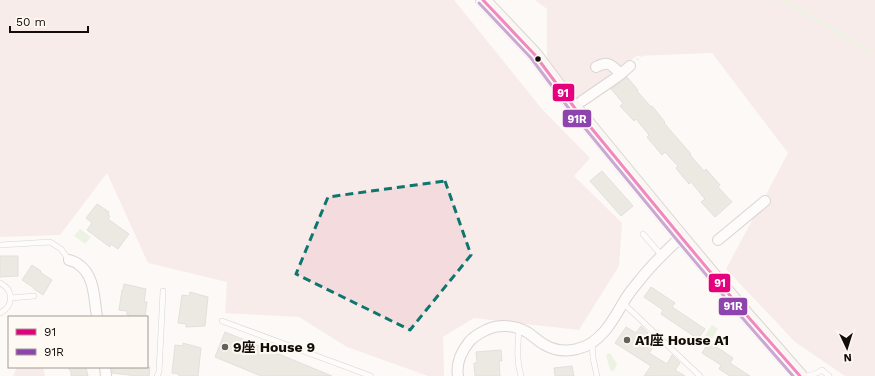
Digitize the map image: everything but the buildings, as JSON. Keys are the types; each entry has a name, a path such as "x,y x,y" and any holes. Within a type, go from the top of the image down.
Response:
{"main road":[{"path":"483,0 535,55 574,107 681,237 800,376"}],"street":[{"path":"596,67 604,63 610,64 621,74"},
{"path":"582,101 630,66"},
{"path":"718,240 765,201"},
{"path":"458,376 459,362 463,350 470,341 480,333 490,328 502,326 514,327 526,332 545,345 555,349 578,349 592,343 612,322 639,280 681,237"},
{"path":"69,260 78,263 85,269 90,277 97,316"}],"lane":[{"path":"643,234 662,256"},
{"path":"0,245 50,242 61,249 69,260"},
{"path":"0,283 9,290 10,298 8,306 0,313"},
{"path":"157,376 159,372 163,292"},
{"path":"10,298 34,296"},
{"path":"623,303 700,376"},
{"path":"222,321 371,376"},
{"path":"519,329 517,356 521,376"},
{"path":"592,343 593,358 597,376"},
{"path":"807,376 822,370 829,376"}],"path":[{"path":"764,0 769,0"},
{"path":"835,0 865,5 875,12"}],"highlighted area":[{"path":"445,181 471,255 410,330 296,274 328,197"}],"shaded area":[{"path":"0,0 454,0 542,109 590,158 574,176 622,223 619,266 579,330 474,318 443,337 444,376 428,376 347,347 299,317 225,313 227,282 148,263 107,173 60,235 0,237"},
{"path":"535,0 875,0 875,376 845,376 795,342 726,269 788,153 712,53 637,56 572,102 547,63 547,9"},
{"path":"80,229 91,237 85,244 74,236"},
{"path":"712,325 718,329 710,342 704,337"},
{"path":"610,353 617,364 614,371 610,370 606,355"},
{"path":"17,368 43,368 45,376 13,376"}],"waterway":[{"path":"781,0 871,52"}],"transit line":[{"name":"91","path":"483,0 535,55 574,107 681,237 800,376"},
{"name":"91R","path":"479,3 531,58 570,110 677,240 793,376"}],"place":[{"name":"A1座 House A1","path":"627,340"},
{"name":"9座 House 9","path":"225,347"}]}
